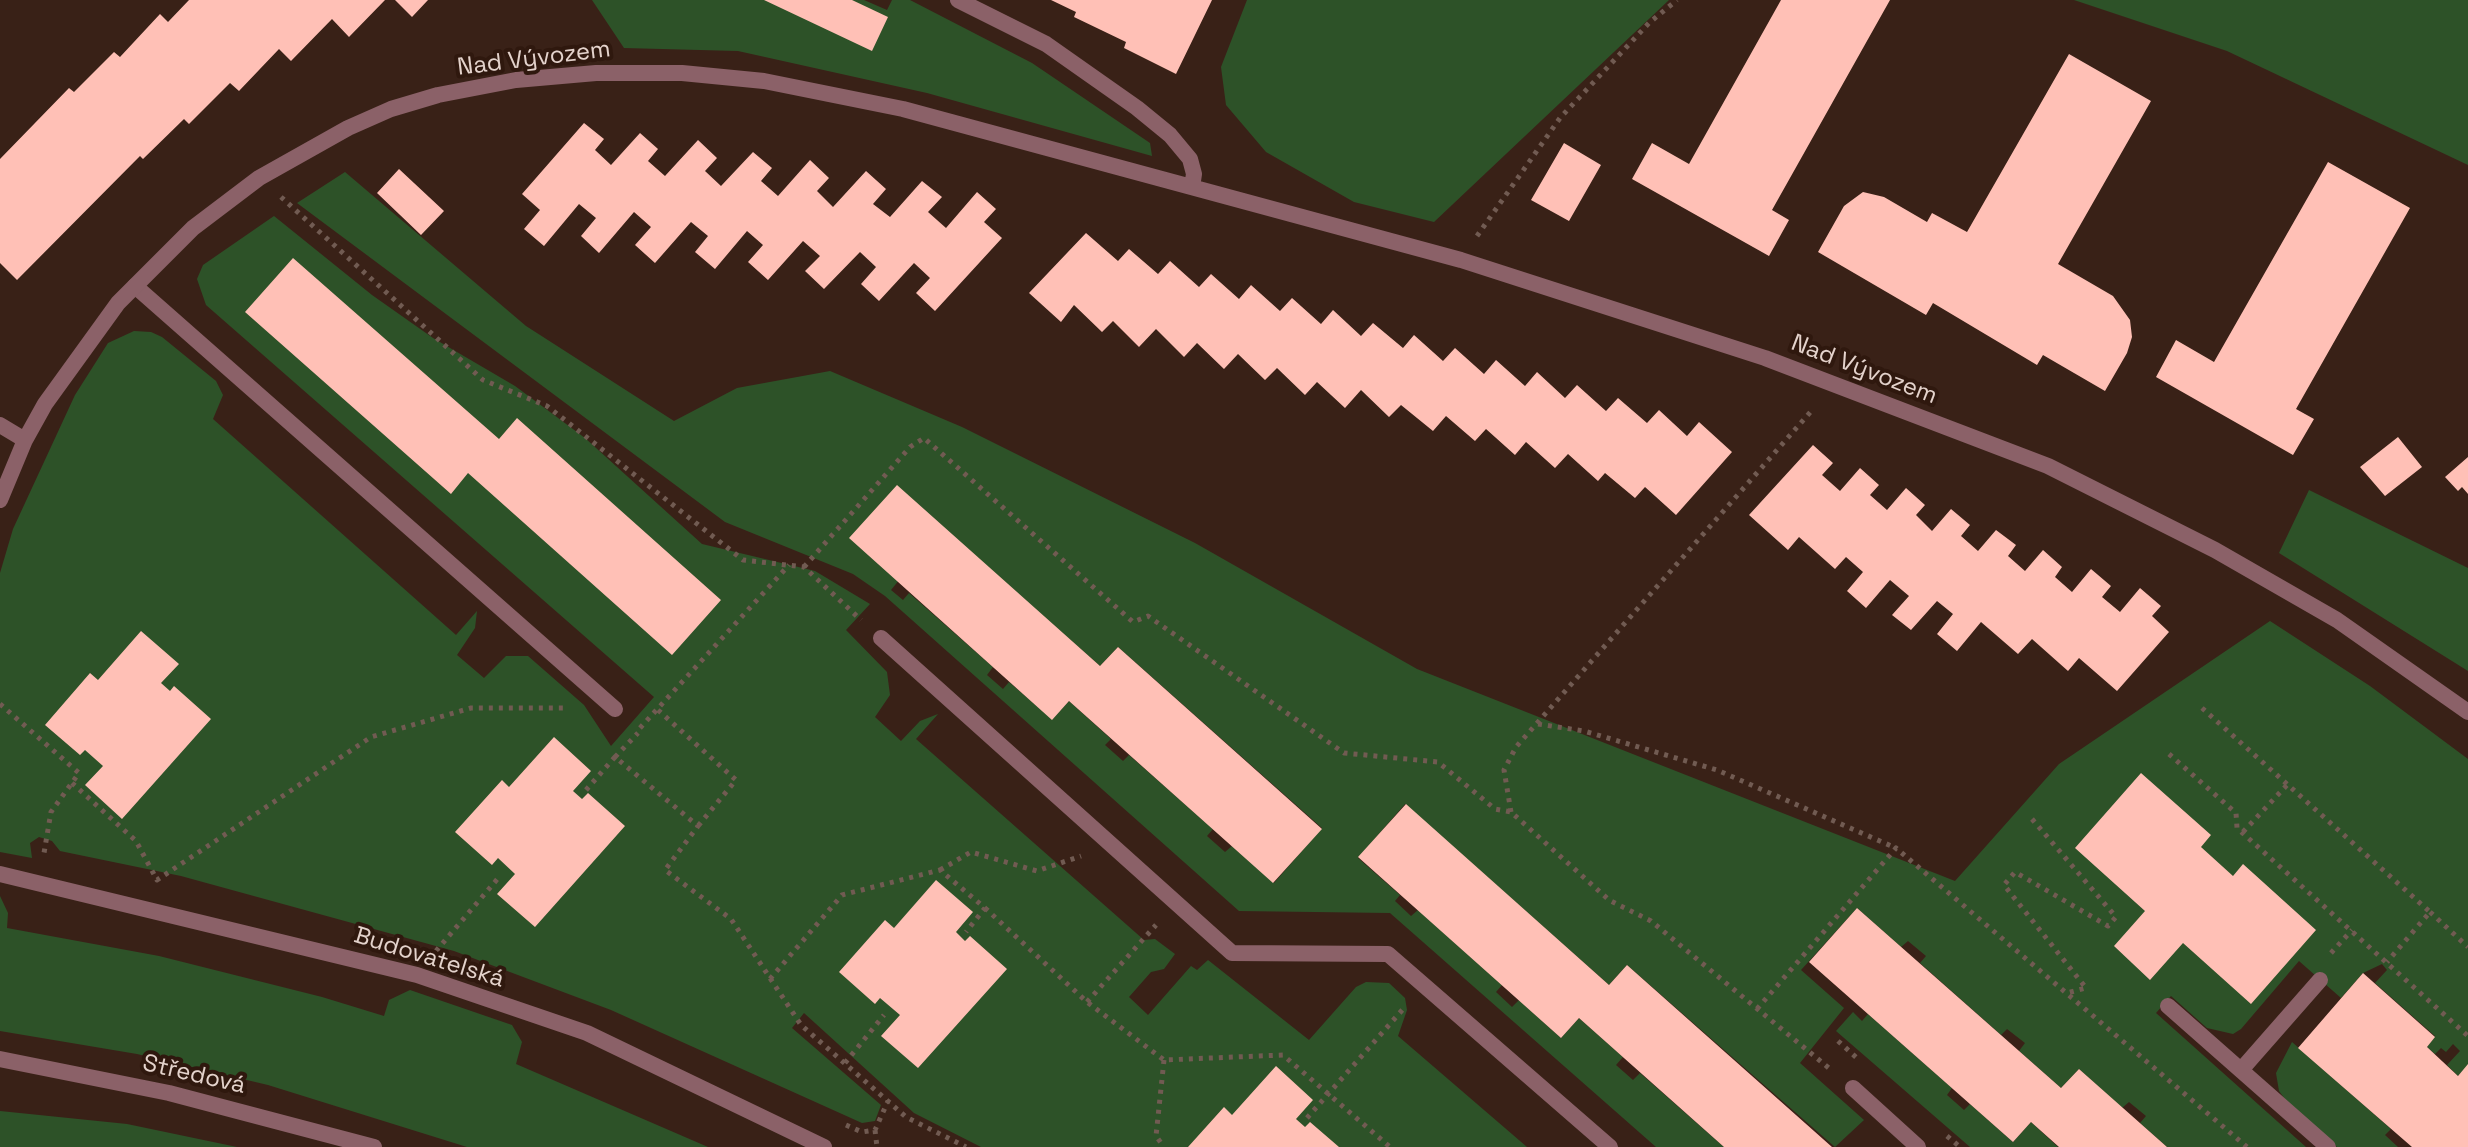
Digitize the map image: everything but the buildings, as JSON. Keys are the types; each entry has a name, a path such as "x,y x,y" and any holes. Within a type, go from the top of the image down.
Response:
{"street":[{"path":"958,0 1046,44 1137,108 1170,135 1190,159 1194,174 1192,187"},
{"name":"Nad Vývozem","path":"0,500 25,440 69,367 135,286 193,228 259,178 348,128 391,109 438,95 516,80 596,73 682,73 764,81 903,109 1461,260 1835,384 2048,466 2215,550 2337,620 2468,712"},
{"path":"135,286 615,709"},
{"path":"0,425 25,440"},
{"path":"881,638 1232,953 1388,954 1610,1147"},
{"name":"Budovatelská","path":"0,874 417,975 587,1033 824,1147"},
{"path":"2241,1070 2320,980"},
{"path":"2168,1006 2328,1147"},
{"name":"Středová","path":"0,1059 169,1093 374,1147"},
{"path":"1853,1088 1918,1147"}],"path":[{"path":"1461,260 1560,118 1649,23 1677,0"},
{"path":"259,178 483,380 547,406 743,560 804,567 881,638"},
{"path":"1511,812 1504,770 1516,747 1835,384"},
{"path":"804,567 910,447 924,438 1133,622 1148,616 1344,753 1438,762 1495,809 1511,812 1609,900 1651,921 1853,1088"},
{"path":"586,790 789,565"},
{"path":"0,704 79,773 51,812 44,853"},
{"path":"72,783 136,841 157,880 371,737 471,708 615,709 641,729"},
{"path":"2202,708 2468,947"},
{"path":"658,710 736,780 665,870 731,919 801,1025 906,1117 966,1147"},
{"path":"1537,724 1584,731 1717,770 1896,848 2247,1147"},
{"path":"2169,754 2236,813 2237,828 2468,1036"},
{"path":"615,757 698,826"},
{"path":"2243,832 2287,785"},
{"path":"2032,819 2116,917 2108,926 2015,872 2004,885 2086,988 2066,993"},
{"path":"770,979 842,895 940,870 971,852 1037,871 1113,846"},
{"path":"1757,1009 1896,848"},
{"path":"940,870 1087,1002 1164,1060 1283,1055 1390,1147"},
{"path":"433,955 500,876"},
{"path":"1087,1002 1176,903"},
{"path":"966,932 985,908"},
{"path":"2387,962 2430,912"},
{"path":"1307,1118 1424,986"},
{"path":"845,1063 884,1015"},
{"path":"1164,1060 1156,1136 1164,1147"},
{"path":"875,1130 877,1147"}],"green space":[{"path":"592,0 864,0 887,10 892,0 910,0 1032,63 1150,143 1152,156 927,93 738,51 624,48"},
{"path":"1247,0 1669,0 1434,222 1354,202 1266,152 1226,105 1221,67"},
{"path":"2074,0 2468,0 2468,165 2227,51"},
{"path":"345,172 526,326 674,421 737,388 830,371 962,427 1195,543 1417,669 1955,881 2059,764 2270,621 2370,686 2468,759 2468,1066 2458,1076 2447,1065 2460,1051 2453,1044 2446,1052 2441,1048 2435,1054 2427,1047 2435,1036 2375,983 2387,970 2382,964 2363,973 2341,998 2299,961 2241,1029 2233,1034 2207,1028 2171,996 2156,1013 2306,1147 2167,1147 2140,1123 2146,1116 2129,1102 2122,1108 2079,1069 2061,1088 2019,1051 2025,1043 2007,1029 2001,1035 1920,963 1926,956 1908,941 1901,947 1857,908 1801,970 1844,1008 1800,1063 1864,1120 1835,1147 1627,965 1609,985 1405,804 1358,858 1400,895 1395,901 1411,916 1418,910 1502,985 1496,992 1512,1007 1519,1000 1561,1038 1579,1018 1623,1057 1616,1065 1633,1080 1640,1073 1724,1147 1656,1147 1390,913 1239,911 885,596 853,574 725,522 297,203","holes":["942,527 1100,666 1118,647 1322,828 1274,883 1232,846 1225,852 1207,836 1213,829 1129,755 1123,761 1105,745 1111,739 1069,701 1052,719 1009,682 1003,689 987,675 993,667 909,593 903,600 891,590"]},
{"path":"274,216 372,295 433,338 515,386 585,438 702,544 815,571 870,604 846,630 887,672 890,695 875,717 901,741 920,721 938,714 916,739 1144,940 1155,939 1175,954 1164,969 1151,972 1129,997 1148,1015 1191,966 1197,970 1208,960 1309,1040 1356,987 1366,982 1389,983 1405,998 1407,1010 1398,1036 1527,1147 981,1147 914,1113 804,1013 792,1028 881,1105 875,1121 862,1123 611,1010 454,951 181,876 60,851 52,841 39,837 30,843 32,858 0,852 0,573 13,529 75,395 108,343 134,331 151,332 162,337 216,381 223,395 213,419 456,635 477,611 475,628 457,655 484,678 506,656 528,656 584,705 611,746 654,697 206,305 197,279 203,265"},
{"path":"2309,490 2468,568 2468,671 2279,553"},
{"path":"0,896 8,913 7,928 159,956 384,1016 389,1000 410,990 512,1025 522,1042 516,1064 708,1147 467,1147 268,1085 137,1054 0,1031"},
{"path":"1853,1012 1862,1021 1868,1014 1952,1088 1947,1095 1964,1110 1970,1104 2013,1142 2031,1122 2058,1147 1970,1147 1836,1031"},
{"path":"2292,1042 2391,1129 2385,1135 2398,1147 2337,1147 2285,1099 2279,1091 2276,1073"},
{"path":"0,1111 127,1124 237,1147 0,1147"}]}
